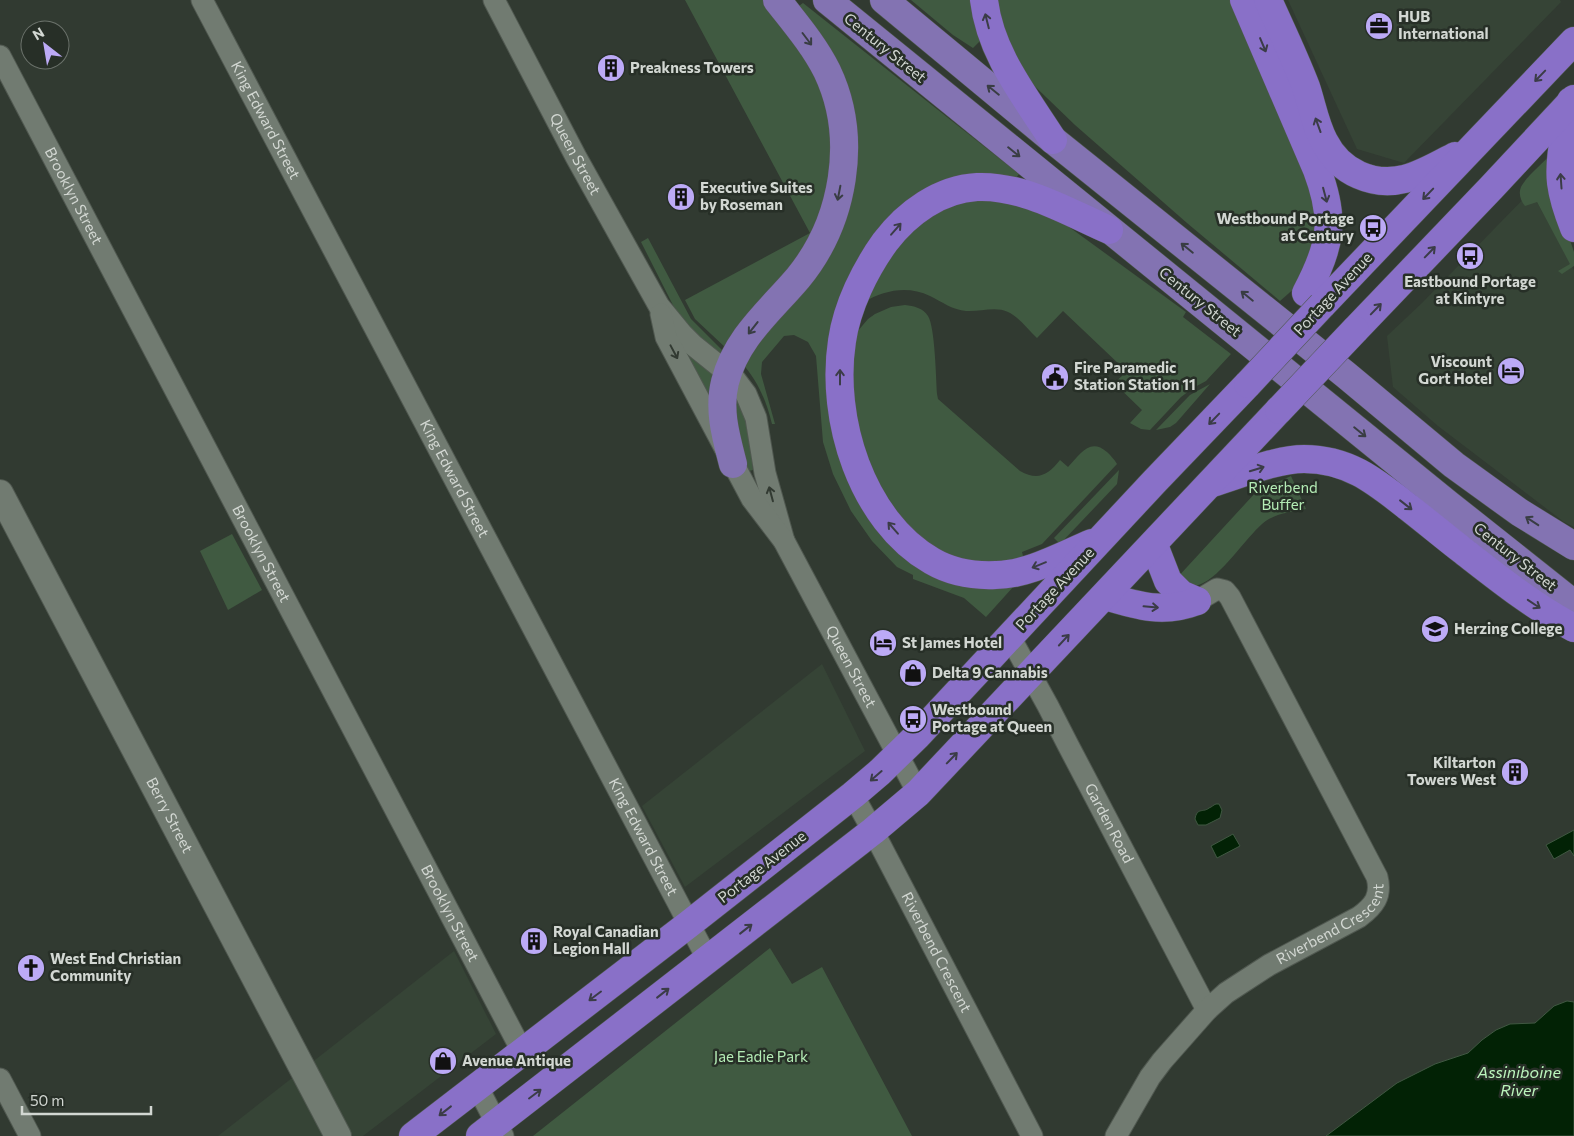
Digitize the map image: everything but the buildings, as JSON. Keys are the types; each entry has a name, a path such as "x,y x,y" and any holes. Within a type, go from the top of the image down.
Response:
{"highway":[{"path":"984,0 988,27 1002,60 1053,140"},
{"path":"1244,0 1317,170 1326,197 1329,228 1317,272 1314,299"},
{"path":"1268,0 1306,88 1323,140 1330,152 1345,168 1375,181 1396,182 1414,176 1472,148"},
{"name":"Portage Avenue","path":"413,1136 689,924 853,795 898,756 1254,377 1314,299 1472,148 1574,41"},
{"path":"1573,100 1560,177 1564,202 1574,228"},
{"path":"493,1132 707,958 873,831 918,793 1573,100"},
{"path":"1100,540 1031,568 998,575 965,573 933,562 916,551 888,523 868,492 860,475 852,454 843,414 840,362 844,329 860,286 877,253 903,221 937,198 956,190 975,187 995,187 1012,190 1042,200 1109,230"},
{"path":"1211,483 1283,461 1302,459 1318,459 1353,469 1368,477 1394,496 1506,585 1554,618 1574,628"},
{"path":"1154,545 1168,581 1181,594 1197,600"},
{"path":"1105,596 1150,608 1173,608 1197,600"}],"main road":[{"path":"733,464 724,430 722,409 723,391 728,372 739,347 753,327 798,277 821,244 835,210 842,176 842,131 833,86 813,47 777,0"},
{"name":"Century Street","path":"826,0 1574,604"},
{"path":"884,0 1053,140 1346,375 1454,465 1519,512 1574,546"}],"street":[{"name":"King Edward Street","path":"202,0 707,958"},
{"name":"Queen Street","path":"494,0 576,157 659,306 693,345 728,372 743,388 756,418 765,473 784,540"},
{"name":"Brooklyn Street","path":"0,56 522,1051"},
{"name":"Queen Street","path":"659,306 666,337 733,464 752,499 784,540 918,793"},
{"name":"Berry Street","path":"0,493 338,1136"},
{"name":"Riverbend Crescent","path":"1116,1136 1150,1077 1207,1010 1226,993 1269,965 1369,910 1376,900 1380,887 1373,868 1230,597 1225,591 1217,589 1197,600"},
{"name":"Garden Road","path":"1010,637 1207,1010"},
{"name":"Riverbend Crescent","path":"853,795 1032,1136"},
{"path":"0,1079 30,1136"},
{"path":"478,1086 493,1132"}],"shaded area":[{"path":"1288,0 1560,0 1561,2 1404,163 1357,149"},
{"path":"1531,191 1574,270 1574,527 1564,522 1438,426 1393,387 1387,336 1422,303"},
{"path":"822,664 865,751 685,887 642,806"},
{"path":"454,951 496,1034 363,1136 218,1136"}],"green space":[{"path":"685,0 768,0 823,81 835,170 814,242 727,349 695,319 685,300 810,233"},
{"path":"911,0 976,0 980,41 973,48 953,35"},
{"path":"995,0 1233,0 1324,219 1297,286 1280,301 1075,125 1019,71"},
{"path":"803,3 1019,174 1013,182 935,188 835,336 879,524 1014,586 986,617 964,598 913,579 913,575 897,567 872,541 851,511 833,474 823,442 816,356 808,342 794,335 784,336 762,362 761,374 775,424 772,424 757,384 741,362 851,173 796,8"},
{"path":"1551,154 1568,234 1574,252 1574,266 1562,274 1558,271 1570,264 1537,202 1525,206 1520,195 1523,183"},
{"path":"983,194 1054,216 1186,312 1183,317 1231,354 1206,381 1181,397 1150,430 1141,429 1130,423 1142,410 1114,383 1122,376 1121,366 1063,311 1037,338 1020,320 1003,310 961,310 930,296 913,291 896,290 880,294 864,302 870,281 920,216"},
{"path":"648,238 691,319 726,354 724,357 702,342 676,311 641,242"},
{"path":"905,305 921,309 928,316 934,341 938,399 1020,471 1032,476 1042,475 1047,473 1060,460 1068,467 1086,449 1095,446 1107,452 1117,464 1042,544 1022,552 1024,560 963,563 918,541 869,474 848,383 857,332 875,314 891,307"},
{"path":"685,351 714,373 713,410"},
{"path":"1210,384 1176,423 1170,427 1156,430 1190,395"},
{"path":"736,394 748,423 753,470 749,471 742,457 732,423"},
{"path":"1119,470 1117,484 1060,544 1054,538"},
{"name":"Riverbend Buffer","path":"1291,476 1306,509 1272,517 1267,520 1216,574 1201,584 1188,585 1176,579 1257,491"},
{"path":"232,534 262,590 228,610 200,551"},
{"name":"Jae Eadie Park","path":"770,948 792,984 822,967 912,1136 533,1136"}],"water":[{"path":"1219,804 1222,810 1220,818 1206,825 1198,825 1195,819 1197,813"},
{"path":"1574,830 1574,856 1570,850 1554,859 1546,845"},
{"path":"1233,834 1240,846 1217,858 1211,846"},
{"name":"Assiniboine River","path":"1567,1001 1574,1002 1574,1136 1326,1136 1397,1083 1435,1064 1468,1053 1496,1030 1510,1024 1535,1023 1554,1006"}],"place":[{"name":"HUB International","path":"1379,26"},
{"name":"Preakness Towers","path":"611,68"},
{"name":"Executive Suites by Roseman","path":"681,197"},
{"name":"Westbound Portage at Century","path":"1373,228"},
{"name":"Eastbound Portage at Kintyre","path":"1470,256"},
{"name":"Viscount Gort Hotel","path":"1511,371"},
{"name":"Fire Paramedic Station Station 11","path":"1055,377"},
{"name":"Herzing College","path":"1435,629"},
{"name":"St James Hotel","path":"883,643"},
{"name":"Delta 9 Cannabis","path":"913,673"},
{"name":"Westbound Portage at Queen","path":"913,719"},
{"name":"Kiltarton Towers West","path":"1515,772"},
{"name":"Royal Canadian Legion Hall","path":"534,941"},
{"name":"West End Christian Community","path":"31,968"},
{"name":"Avenue Antique","path":"443,1061"}]}
